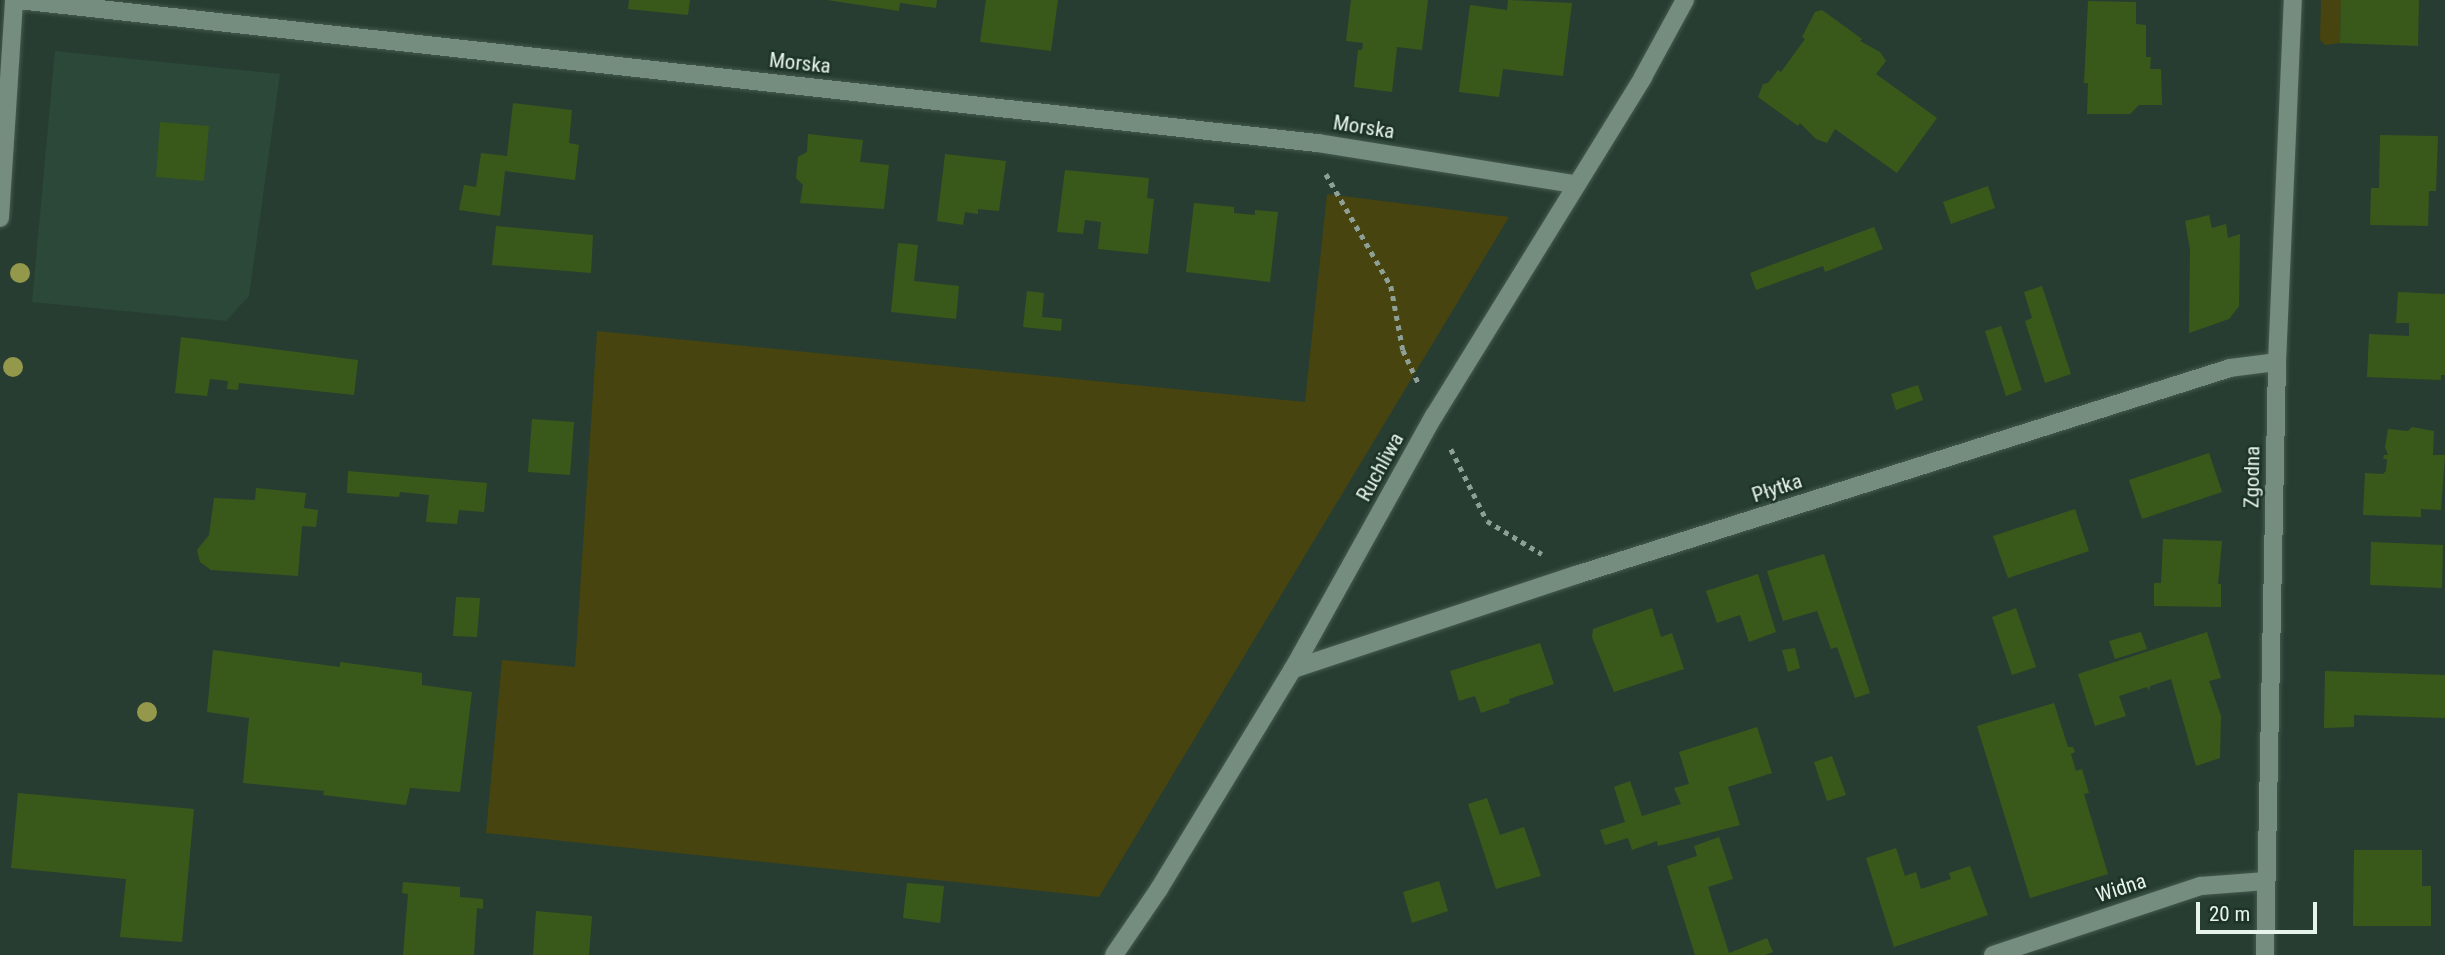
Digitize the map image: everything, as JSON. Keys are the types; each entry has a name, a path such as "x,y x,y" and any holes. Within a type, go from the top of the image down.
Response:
{"street":[{"name":"Morska","path":"16,0 1318,143 1575,184"},
{"path":"0,218 16,0"},
{"name":"Ruchliwa","path":"1114,955 1159,889 1293,669 1434,415 1643,77 1685,0"},
{"name":"Zgodna","path":"2265,955 2277,362 2293,0"},
{"name":"Płytka","path":"1293,669 1576,575 2230,368 2277,362"},
{"name":"Widna","path":"1993,955 2201,886 2266,881"}],"shaded area":[{"path":"2321,0 2341,0 2340,43 2325,45 2320,40"},
{"path":"55,51 280,74 249,296 226,321 32,302"},
{"path":"1327,194 1509,217 1099,897 486,833 502,660 575,667 597,331 1305,402"}],"building":[{"path":"629,0 690,0 688,15 628,9"},
{"path":"827,0 937,0 936,8 900,3 899,11"},
{"path":"986,0 1058,0 1051,51 980,42"},
{"path":"1351,0 1428,0 1422,50 1397,47 1392,92 1354,87 1358,50 1362,50 1363,43 1346,41"},
{"path":"1508,0 1572,3 1563,76 1503,69 1499,97 1459,92 1470,5 1507,10"},
{"path":"2341,0 2419,0 2418,46 2340,43"},
{"path":"2088,1 2136,2 2136,24 2146,25 2146,57 2151,57 2150,69 2161,69 2162,105 2139,105 2130,114 2087,114 2088,83 2084,83"},
{"path":"1822,10 1862,39 1860,41 1880,52 1886,61 1876,74 1937,118 1897,173 1835,129 1827,143 1816,139 1800,123 1798,126 1758,97 1763,84 1768,83 1778,70 1781,72 1805,39 1802,37 1815,12"},
{"path":"513,103 572,110 569,143 579,145 575,180 505,171 500,216 459,210 464,185 476,187 481,153 507,156"},
{"path":"160,122 209,126 204,181 156,177"},
{"path":"808,134 863,140 860,162 889,165 884,209 800,203 803,185 796,178 798,157 807,152"},
{"path":"2380,135 2438,136 2436,191 2429,191 2428,226 2370,225 2371,188 2379,188"},
{"path":"945,154 1006,161 999,211 978,209 978,214 965,212 963,225 937,221"},
{"path":"1065,170 1149,178 1147,198 1154,199 1148,254 1098,249 1101,222 1085,220 1083,234 1057,232"},
{"path":"1988,186 1995,208 1951,224 1943,202"},
{"path":"1194,203 1234,207 1234,213 1255,215 1255,210 1278,212 1270,282 1186,272"},
{"path":"2209,215 2212,228 2226,224 2228,238 2240,234 2239,306 2229,319 2189,333 2190,249 2185,221"},
{"path":"496,226 593,235 591,273 492,265"},
{"path":"1874,227 1883,249 1825,272 1823,266 1756,290 1750,273"},
{"path":"898,243 918,245 914,281 959,286 956,319 891,312"},
{"path":"2042,286 2071,374 2045,383 2025,321 2032,318 2024,292"},
{"path":"1027,291 1044,293 1042,317 1062,319 1061,331 1023,327"},
{"path":"2398,292 2445,294 2445,375 2441,375 2441,380 2367,377 2369,334 2409,336 2409,323 2396,323"},
{"path":"2001,326 2022,390 2006,396 1985,331"},
{"path":"181,337 358,360 354,395 239,383 238,390 227,389 228,381 210,379 207,396 175,393"},
{"path":"1918,385 1923,400 1896,410 1891,394"},
{"path":"532,419 574,422 570,475 528,472"},
{"path":"2412,427 2434,431 2433,455 2445,455 2441,510 2421,509 2421,517 2363,515 2365,473 2383,474 2386,471 2387,459 2383,459 2384,455 2388,455 2385,447 2388,429 2408,431"},
{"path":"2209,453 2222,492 2142,519 2129,480"},
{"path":"348,471 487,483 484,512 459,510 457,524 426,522 429,495 400,492 399,497 347,493"},
{"path":"256,488 306,493 304,508 318,510 316,527 302,526 298,576 211,570 200,562 197,550 209,535 214,498 255,500"},
{"path":"2075,509 2089,551 2008,578 1993,536"},
{"path":"2163,539 2222,541 2218,584 2221,584 2221,607 2154,606 2154,583 2161,583"},
{"path":"2371,542 2443,545 2442,588 2370,585"},
{"path":"1824,554 1870,693 1855,698 1837,647 1831,649 1817,611 1783,621 1767,571"},
{"path":"1758,574 1776,632 1749,642 1740,615 1717,623 1706,591"},
{"path":"456,597 480,598 477,637 453,636"},
{"path":"1652,608 1661,637 1672,633 1684,669 1614,692 1592,637 1593,629"},
{"path":"2016,608 2036,667 2012,675 1992,617"},
{"path":"2141,632 2147,649 2115,659 2109,641"},
{"path":"2207,632 2221,678 2209,681 2221,716 2220,758 2196,766 2171,679 2150,686 2149,691 2147,687 2119,696 2126,716 2095,726 2078,674"},
{"path":"1540,643 1554,684 1509,699 1510,703 1481,713 1475,696 1459,701 1450,671"},
{"path":"1795,648 1800,668 1788,672 1782,650"},
{"path":"213,650 340,667 340,662 422,673 422,685 472,692 460,792 410,788 406,805 323,795 324,791 243,783 249,718 207,712"},
{"path":"2325,671 2445,675 2445,718 2354,715 2354,727 2324,728"},
{"path":"2054,703 2068,747 2073,747 2075,752 2071,754 2076,771 2082,769 2089,793 2084,794 2108,874 2030,898 1977,726"},
{"path":"1757,727 1772,773 1728,787 1740,825 1658,846 1657,841 1632,850 1628,838 1605,845 1600,830 1625,822 1614,787 1630,781 1642,816 1681,804 1674,788 1689,784 1679,752"},
{"path":"1832,756 1846,795 1827,801 1814,762"},
{"path":"18,793 194,809 182,942 120,937 126,879 11,868"},
{"path":"1487,798 1500,835 1524,827 1541,876 1496,889 1468,804"},
{"path":"1719,837 1733,879 1708,887 1729,953 1767,938 1773,952 1765,955 1695,955 1667,866 1697,856 1694,846"},
{"path":"1896,848 1905,876 1916,872 1921,889 1951,879 1949,873 1970,866 1988,915 1894,947 1866,858"},
{"path":"2354,850 2422,850 2422,886 2431,886 2431,926 2353,926"},
{"path":"1439,881 1448,911 1412,923 1403,892"},
{"path":"403,882 460,887 460,897 483,899 483,909 477,908 474,955 403,955 408,894 402,893"},
{"path":"907,883 944,886 940,923 903,918"},
{"path":"536,911 592,916 589,955 533,955"}]}
